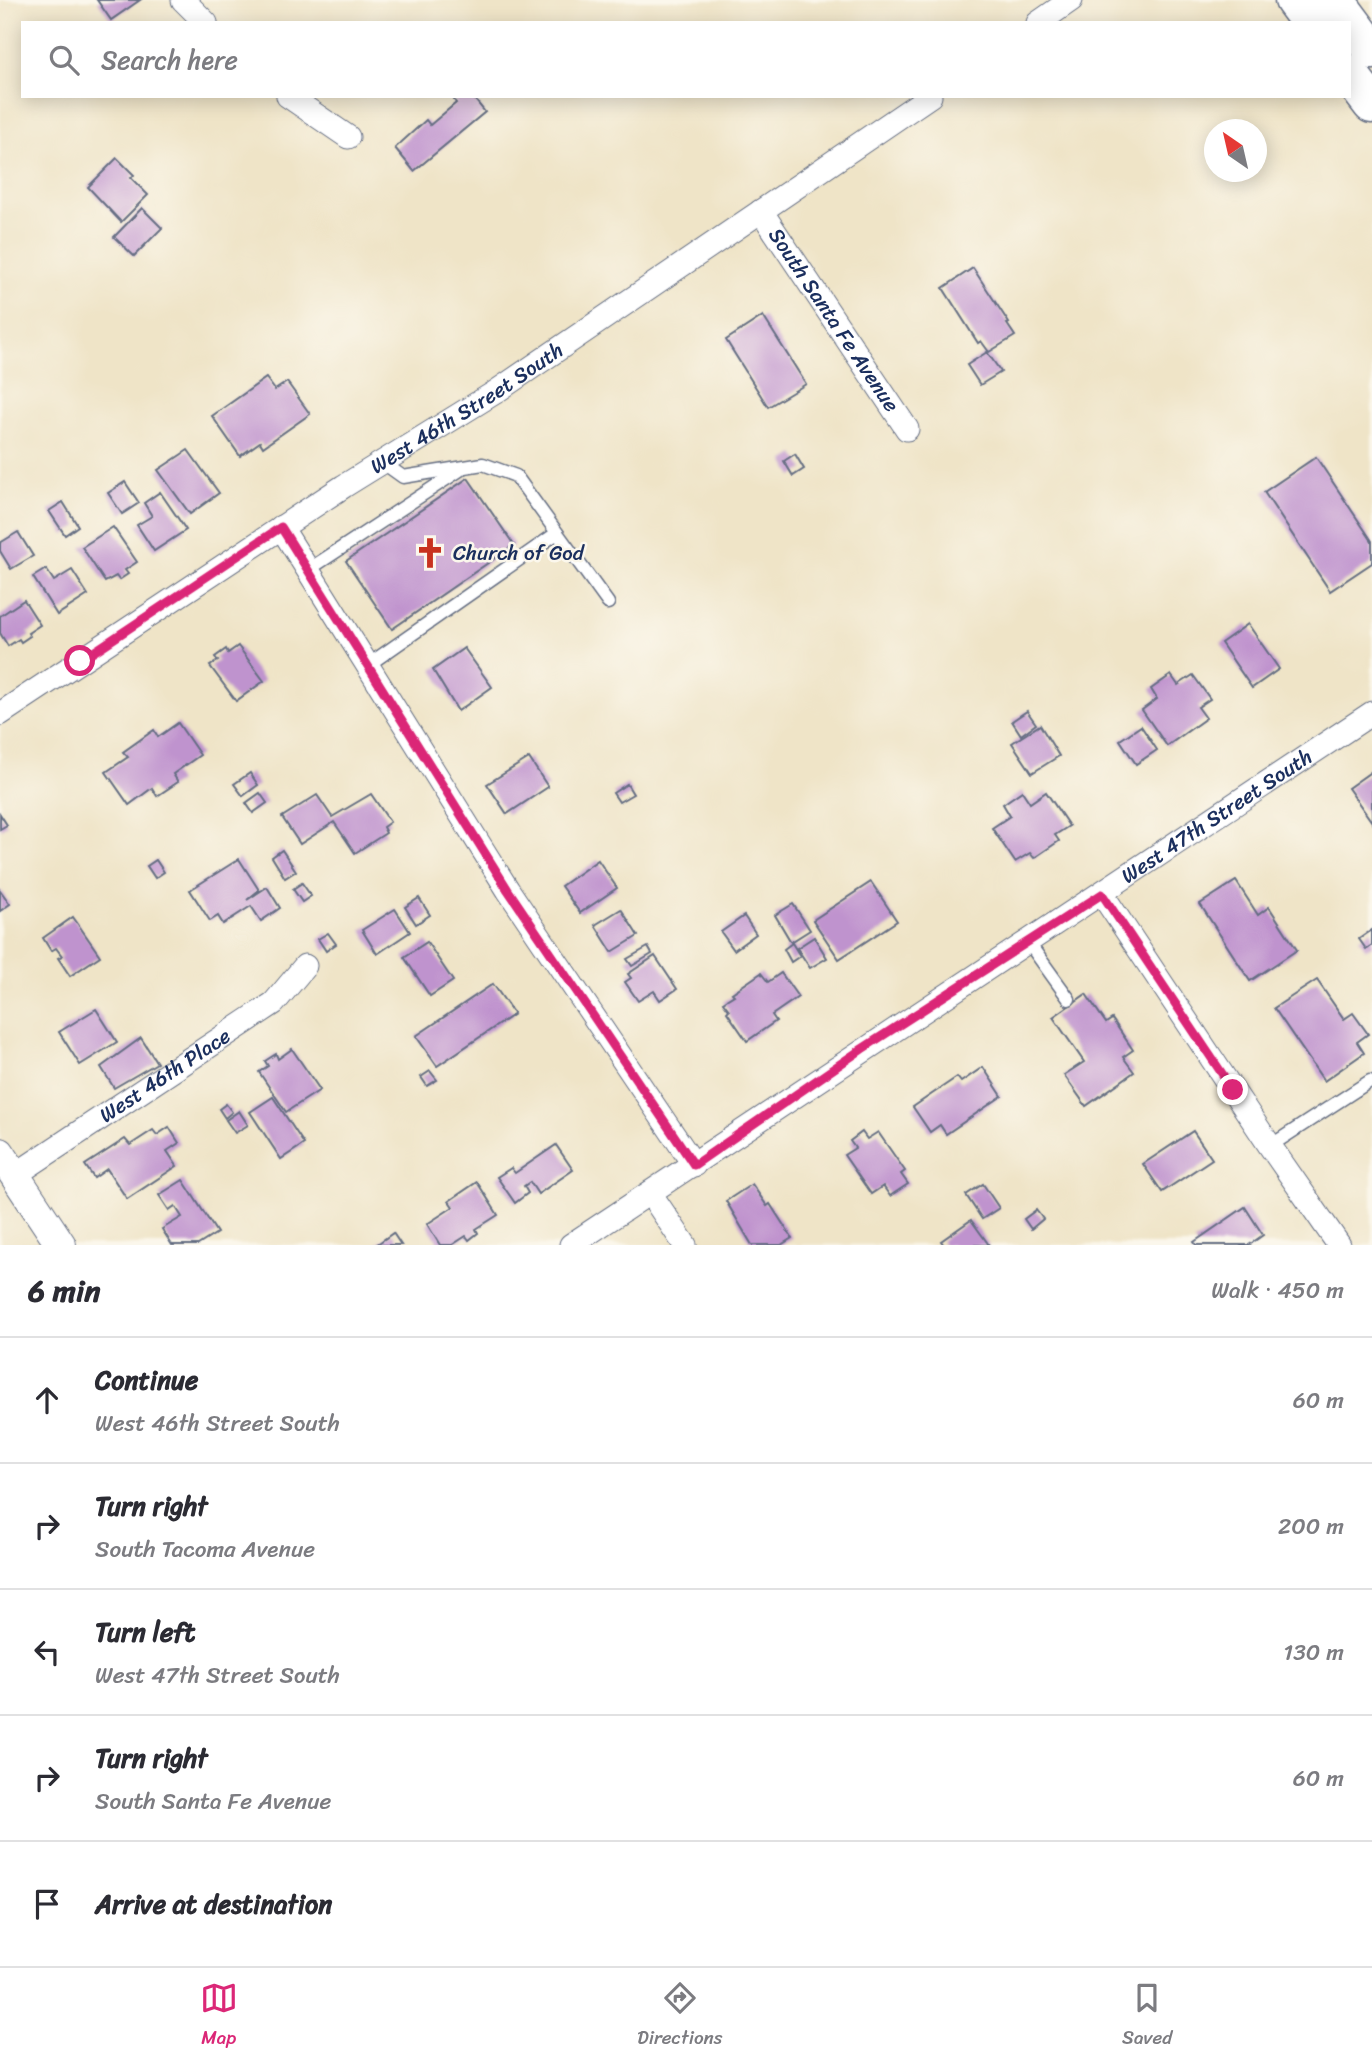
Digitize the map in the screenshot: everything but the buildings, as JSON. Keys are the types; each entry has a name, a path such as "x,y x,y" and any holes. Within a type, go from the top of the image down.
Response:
{"highway":[{"path":"1294,0 1310,21"},
{"path":"1335,0 1351,21"},
{"path":"1351,22 1372,50"},
{"path":"1351,77 1372,104"}],"street":[{"path":"183,0 204,21"},
{"path":"1041,21 1071,0"},
{"path":"291,98 348,137"},
{"name":"West 46th Street South","path":"0,714 281,527 494,393 927,98"},
{"name":"South Santa Fe Avenue","path":"761,211 907,429"},
{"path":"281,527 508,890 694,1165"},
{"name":"West 47th Street South","path":"570,1245 1372,713"},
{"path":"1102,894 1339,1245"},
{"name":"West 46th Place","path":"7,1164 274,1003 305,966"},
{"path":"7,1164 61,1245"},
{"path":"650,1193 685,1245"}],"lane":[{"path":"382,463 403,477 483,464 516,476 608,603"},
{"path":"308,570 466,466"},
{"path":"369,665 557,533"},
{"path":"1028,942 1069,999"},
{"path":"1270,1146 1370,1081"}],"place":[{"name":"Church of God","path":"430,553"}],"route":[{"path":"80,661 281,527 508,890 694,1165 862,1049 1102,894 1233,1090"}]}
